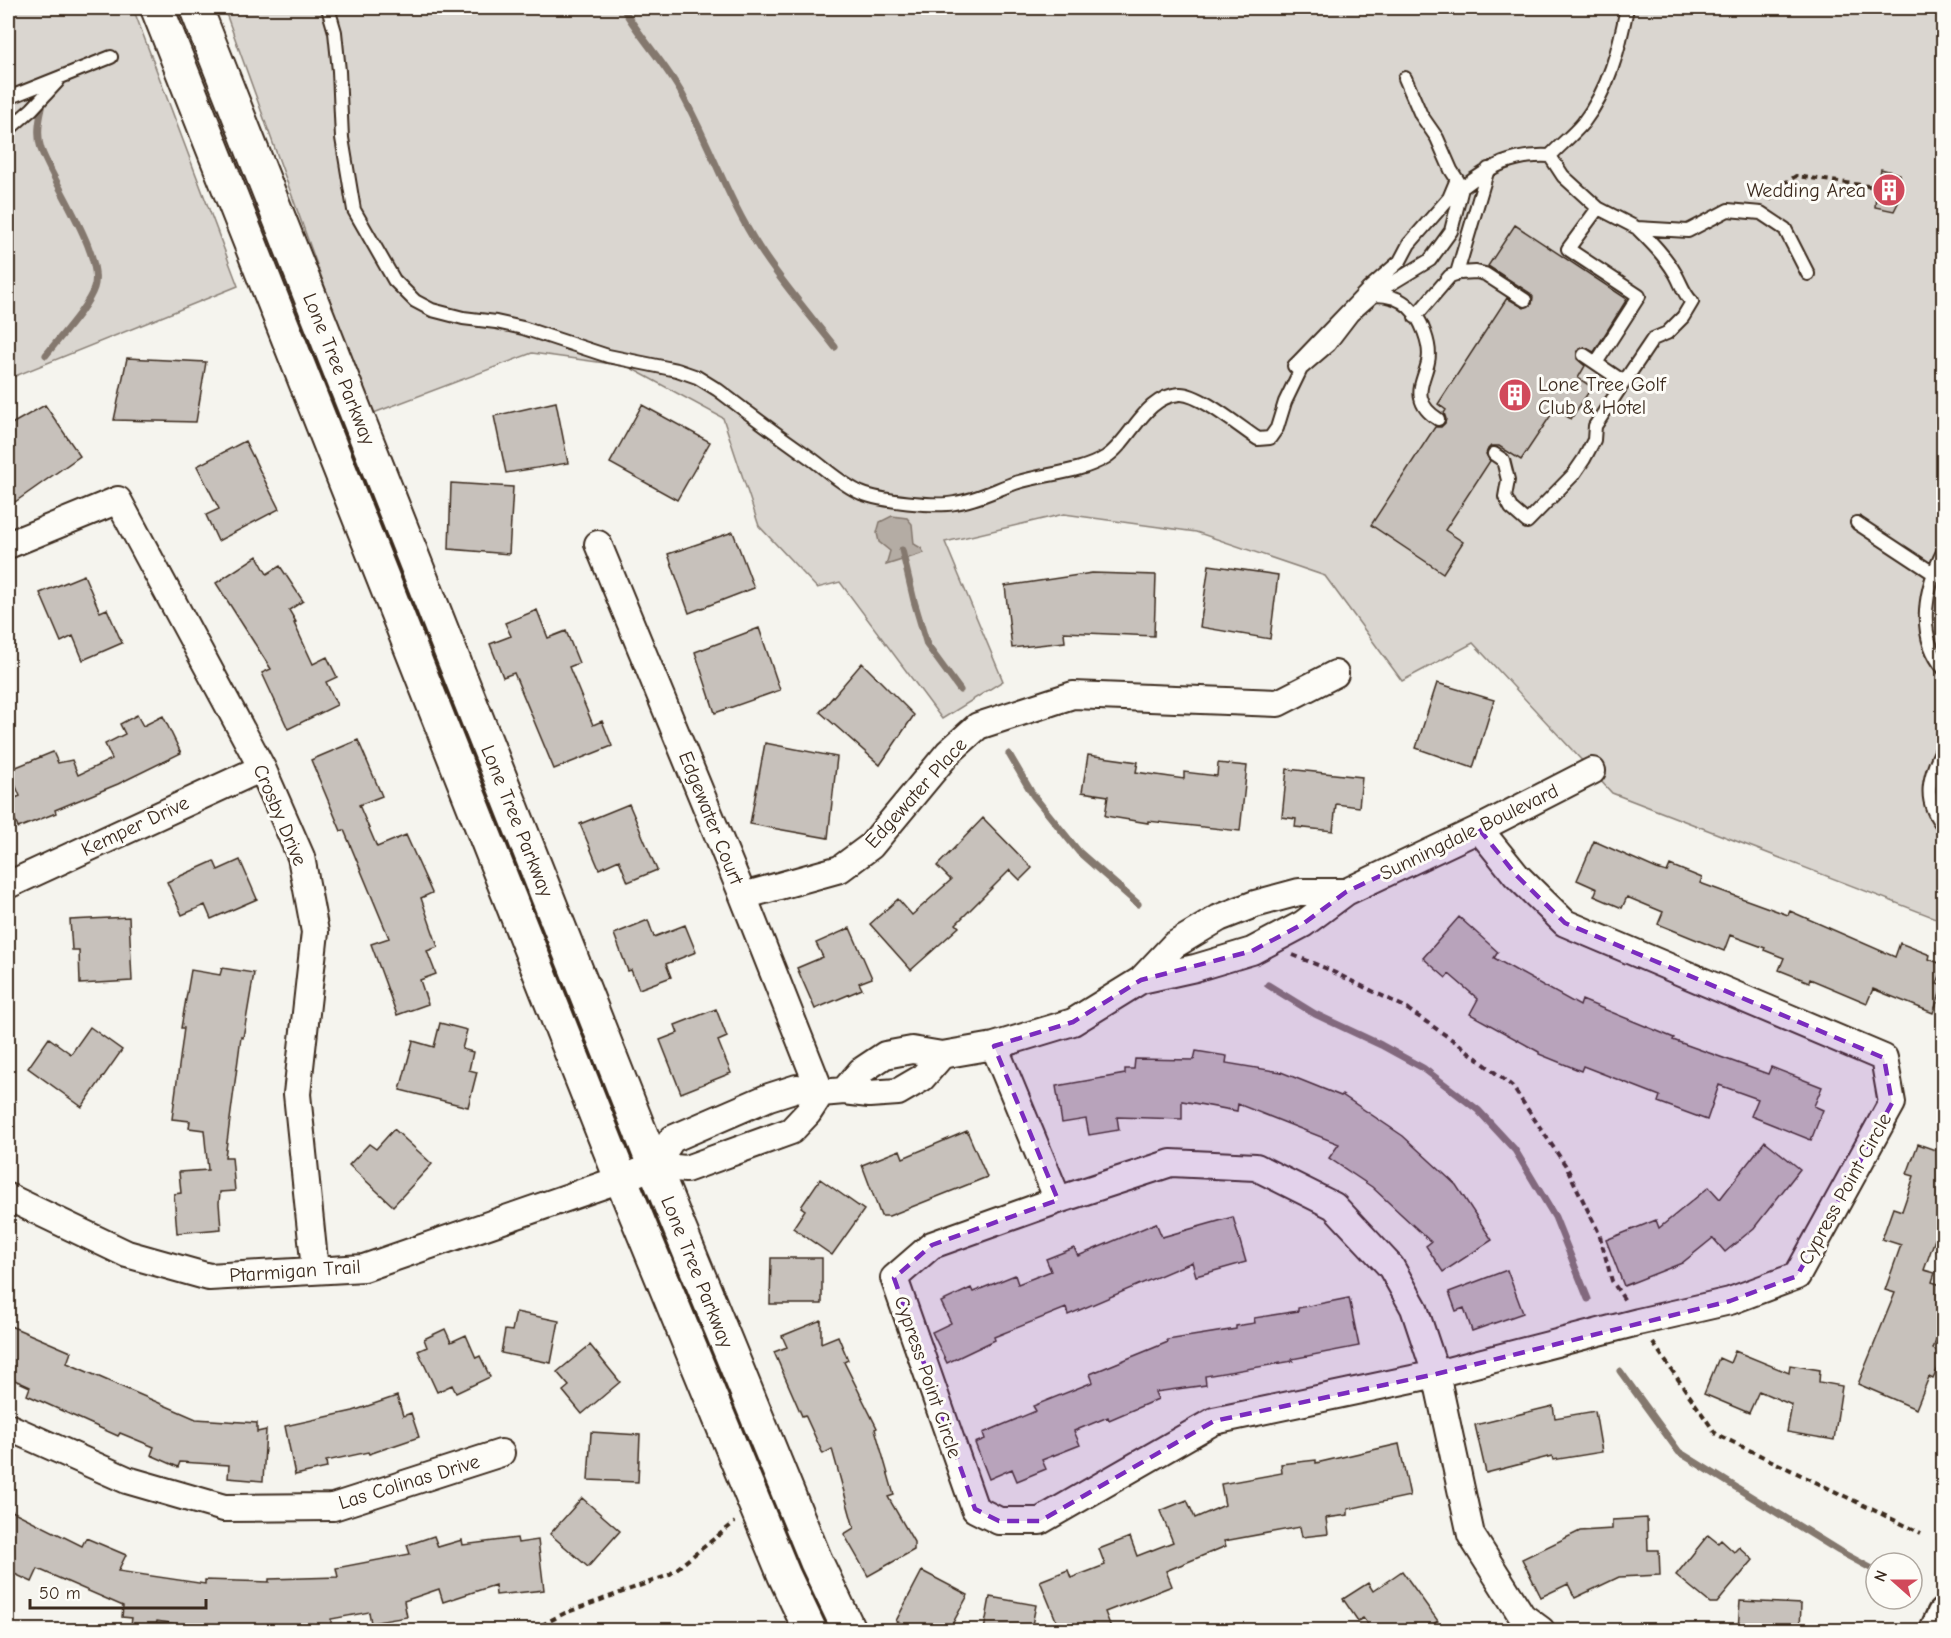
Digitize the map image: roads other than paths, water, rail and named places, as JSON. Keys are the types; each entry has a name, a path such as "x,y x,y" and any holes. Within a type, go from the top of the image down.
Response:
{"main road":[{"path":"1937,1630 1944,1615"}],"street":[{"name":"Lone Tree Parkway","path":"158,8 621,1179 784,1575 810,1630"},
{"name":"Lone Tree Parkway","path":"196,8 654,1166 816,1561 849,1630"},
{"name":"Crosby Drive","path":"8,545 118,500 262,768 301,857 315,932 297,1094 315,1270"},
{"name":"Edgewater Court","path":"598,544 743,896 832,1092"},
{"name":"Edgewater Place","path":"743,896 840,869 871,846 948,753 978,726 1073,695 1278,703 1335,674"},
{"name":"Kemper Drive","path":"8,885 262,768"},
{"name":"Sunningdale Boulevard","path":"1141,980 1252,951 1303,924 1346,892 1479,829 1592,771"},
{"name":"Cypress Point Circle","path":"1436,1374 1414,1308 1391,1267 1334,1206 1256,1167 1172,1163 1058,1200 932,1245 894,1278 975,1509 999,1521 1041,1521 1214,1420 1436,1374 1730,1301 1797,1276 1892,1103 1884,1058 1565,923 1516,875 1479,829"},
{"name":"Sunningdale Boulevard","path":"654,1166 686,1169 791,1131 832,1092 885,1055 912,1050 942,1055 994,1046 1073,1022 1141,980 1174,945 1219,918 1254,904 1299,892 1346,892"},
{"path":"994,1046 1058,1200"},
{"path":"654,1166 672,1139 769,1097 796,1088 869,1094 898,1092 922,1078 942,1055"},
{"name":"Ptarmigan Trail","path":"8,1197 127,1254 209,1277 364,1268 654,1166"},
{"path":"1436,1374 1470,1535 1522,1616 1541,1630"},
{"name":"Las Colinas Drive","path":"8,1427 127,1480 224,1509 333,1507 501,1453"}],"lane":[{"path":"328,8 335,32 342,138 354,210 394,280 415,301 432,310 463,318 524,328 608,356 677,370 697,377 718,390 837,480 862,494 908,501 953,504 978,498 1016,483 1080,469 1112,453 1141,416 1161,400 1180,394 1195,397 1258,439 1270,438 1277,428 1285,402 1300,372 1329,345 1352,315 1375,295 1430,260 1451,231 1459,183 1437,138 1421,115 1405,78"},
{"path":"1300,372 1294,366 1368,289 1400,261 1409,244 1459,183 1508,160 1528,155 1550,156 1581,125 1599,100 1611,73 1627,8"},
{"path":"8,98 111,57"},
{"path":"8,130 32,109 61,78"},
{"path":"1494,454 1503,460 1508,480 1505,497 1511,507 1527,522 1573,475 1594,440 1595,426 1653,339 1666,333 1683,317 1692,302 1685,295 1667,261 1637,228 1598,208 1563,176 1550,156"},
{"path":"1457,273 1488,169"},
{"path":"1596,363 1639,296 1568,249 1598,208"},
{"path":"1637,228 1688,231 1728,210 1761,213 1785,229 1808,274"},
{"path":"1415,317 1450,276 1457,273 1485,274 1525,300"},
{"path":"1375,295 1400,300 1410,308 1426,336 1430,348 1429,361 1420,397 1427,411 1438,419"},
{"path":"1584,356 1624,382"},
{"path":"1857,523 1933,573"},
{"path":"1944,550 1933,573 1924,613 1930,645 1944,669"},
{"path":"1944,745 1934,767 1928,789 1931,807 1944,827"}],"waterway":[{"path":"623,8 682,94 738,211 760,249 835,347"},
{"path":"44,100 39,131 41,149 85,239 95,274 91,296 46,355"},
{"path":"902,550 927,645 960,690"},
{"path":"1009,754 1033,795 1079,852 1138,904"},
{"path":"1268,985 1315,1014 1423,1068 1478,1110 1515,1150 1555,1217 1588,1299"},
{"path":"1620,1371 1679,1452 1864,1565"}],"place":[{"name":"Wedding Area","path":"1889,190"},
{"name":"Lone Tree Golf Club & Hotel","path":"1515,395"}]}
